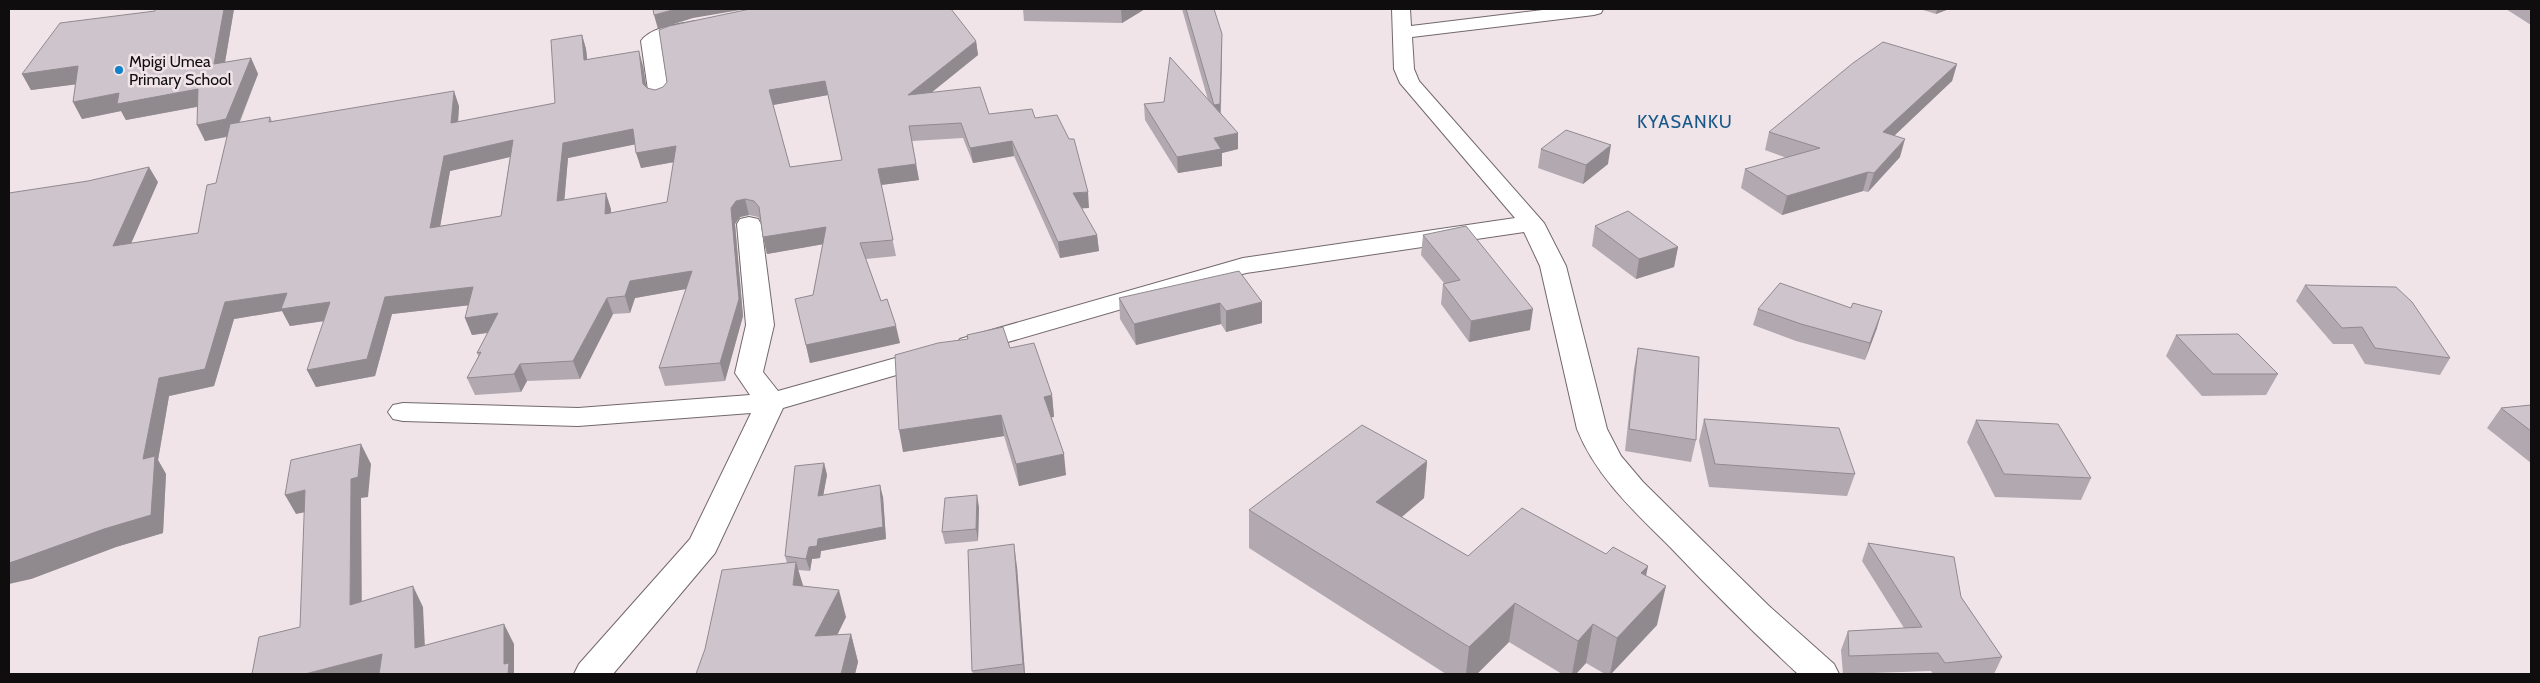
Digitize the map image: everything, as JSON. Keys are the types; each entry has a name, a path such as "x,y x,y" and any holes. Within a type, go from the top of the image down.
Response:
{"street":[{"path":"1594,9 1402,21 1404,69 1410,83 1532,223 1552,266 1584,404 1599,446 1632,489 1750,608 1821,674"},
{"path":"659,97 651,41 666,33 714,23"},
{"path":"403,412 578,417 771,402 1243,266 1532,223"},
{"path":"749,224 760,325 749,374 771,402"},
{"path":"592,674 703,545 771,402"}],"building":[{"path":"155,9 224,9 214,64 251,58 226,119 197,125 198,89 117,104 119,93 73,102 78,66 22,74 60,23 155,11"},
{"path":"653,9 676,9 654,15"},
{"path":"750,9 951,9 976,41 908,95 980,87 989,114 1032,109 1035,118 1057,115 1069,139 1074,139 1088,192 1073,193 1097,235 1058,242 1012,141 970,148 961,123 909,126 916,164 878,169 893,240 860,243 881,301 887,299 896,326 806,345 795,299 813,295 826,227 763,237 759,207 754,201 745,199 736,201 731,208 739,299 720,363 659,368 692,271 630,281 625,296 607,298 573,361 520,364 514,374 467,378 481,352 477,353 498,313 465,318 473,287 385,297 367,359 307,370 330,302 281,309 287,293 225,302 205,369 159,378 143,459 155,456 151,515 104,529 9,563 9,193 88,181 149,167 113,246 198,233 207,185 216,183 230,124 270,117 269,122 454,91 451,123 555,103 551,40 582,35 584,60 639,51 643,84 647,88 655,90 663,87 667,82 659,30 669,26","holes":["825,81 842,160 790,167 769,90","633,129 636,153 676,146 667,202 605,214 606,193 557,201 563,143","513,140 501,216 430,228 444,156"]},
{"path":"1186,9 1214,9 1222,34 1220,104 1214,105"},
{"path":"1883,42 1957,64 1883,132 1905,139 1874,173 1868,172 1787,196 1745,169 1820,148 1769,132 1853,63"},
{"path":"1170,57 1238,133 1214,138 1221,149 1177,157 1144,104 1164,102"},
{"path":"1566,130 1611,145 1586,165 1541,149"},
{"path":"1628,211 1678,247 1639,259 1595,226"},
{"path":"1466,226 1533,309 1471,321 1443,284 1460,280 1423,235"},
{"path":"1239,271 1262,302 1226,311 1220,303 1134,324 1119,298"},
{"path":"1780,283 1851,308 1853,303 1882,311 1870,343 1801,324 1758,309"},
{"path":"2305,285 2396,287 2412,302 2450,358 2375,348 2362,327 2342,328"},
{"path":"1003,327 1010,348 1034,343 1052,395 1044,397 1064,454 1016,464 1001,415 899,430 895,355 938,343 968,339 967,335"},
{"path":"2238,334 2278,374 2213,374 2176,335"},
{"path":"1638,348 1699,357 1696,440 1629,429"},
{"path":"2531,405 2531,431 2501,408"},
{"path":"1704,419 1839,428 1855,474 1715,464"},
{"path":"1976,420 2058,424 2091,478 2004,474"},
{"path":"1362,425 1427,461 1376,502 1468,556 1522,508 1606,554 1613,547 1648,566 1641,573 1666,586 1617,638 1593,624 1578,641 1515,603 1469,647 1249,510"},
{"path":"361,444 358,477 351,479 350,605 413,586 415,648 504,624 504,664 509,663 508,674 379,674 382,654 305,674 252,674 259,637 300,627 305,490 285,495 291,460"},
{"path":"824,463 818,496 880,485 883,527 818,539 817,546 809,547 806,559 785,556 795,466"},
{"path":"977,495 976,529 942,532 945,498"},
{"path":"1868,543 1954,557 1961,597 2002,657 1945,663 1938,653 1849,656 1848,631 1922,627"},
{"path":"1014,544 1023,664 972,671 968,550"},
{"path":"796,562 793,585 839,590 815,636 851,634 841,674 696,674 705,649 722,570"}],"place":[{"name":"Mpigi Umea Primary School","path":"119,70"}],"district":[{"name":"KYASANKU","path":"1685,122"}]}
